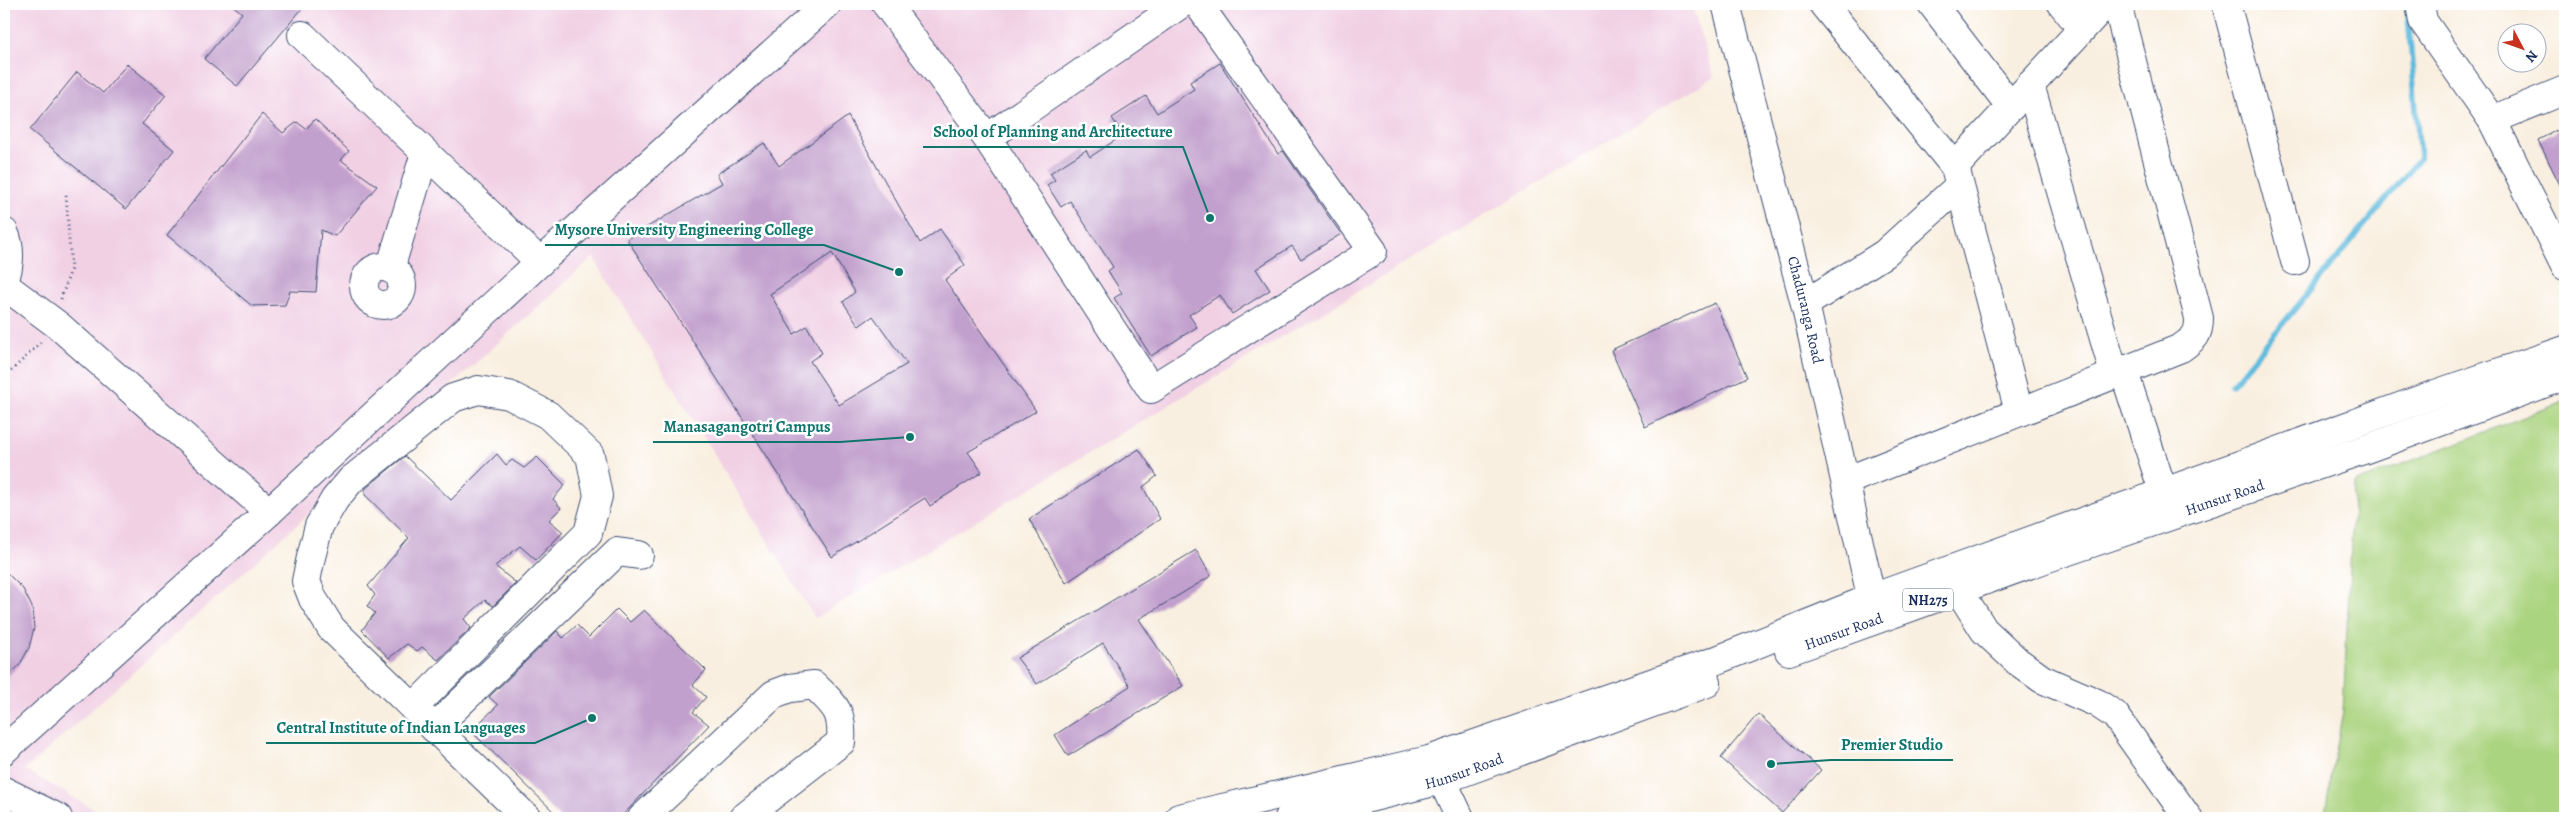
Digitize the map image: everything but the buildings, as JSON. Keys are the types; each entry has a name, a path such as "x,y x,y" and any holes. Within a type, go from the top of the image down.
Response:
{"street":[{"path":"4,750 269,512 540,262 827,4"},
{"path":"886,4 987,138 1151,389 1373,251 1198,4"},
{"path":"987,138 1181,4"},
{"name":"Chaduranga Road","path":"1726,4 1805,304 1874,608"},
{"path":"1824,4 1957,177 2019,412"},
{"path":"1932,4 2010,107"},
{"path":"2062,4 2082,29"},
{"path":"1805,304 1884,254 1957,177 2010,107 2105,4"},
{"path":"1846,481 2118,371 2181,348 2192,340 2199,331 2198,318 2117,4"},
{"path":"2226,4 2295,261"},
{"path":"2420,4 2423,21 2492,120 2565,266"},
{"path":"302,35 540,262"},
{"path":"2030,85 2118,371 2164,494"},
{"path":"2492,120 2565,90"},
{"path":"390,269 425,153"},
{"path":"4,232 10,253 4,284 58,326 269,512"},
{"path":"1178,818 1429,760 1874,608 2164,494 2441,392 2565,350"},
{"name":"Hunsur Road","path":"1289,818 1442,780 1874,608 1958,589 2366,449 2565,376"},
{"path":"413,708 588,533 598,496 590,455 548,415 509,396 478,390 453,398 351,480 334,499 320,526 306,581 312,599 331,628 413,708 434,728 526,818"},
{"path":"434,728 617,552 639,555"},
{"path":"1958,589 1984,630 2017,661 2042,679 2097,703 2115,715 2188,818"},
{"path":"642,818 774,694 790,688 814,685 830,702 842,721 841,742 743,818"},
{"path":"1442,780 1460,818"},
{"path":"4,791 58,818"}],"path":[{"path":"4,378 58,326 60,301 71,269 66,193"}],"shaded area":[{"path":"4,4 1691,4 1714,77 815,618 593,257 25,770 110,818 4,818"}],"green space":[{"path":"2565,401 2565,818 2324,818 2343,711 2354,483"}],"waterway":[{"path":"2232,385 2420,158 2407,4"}],"place":[{"name":"School of Planning and Architecture","path":"1210,218"},
{"name":"Mysore University Engineering College","path":"899,272"},
{"name":"Manasagangotri Campus","path":"910,437"},
{"name":"Central Institute of Indian Languages","path":"592,718"},
{"name":"Premier Studio","path":"1771,764"}]}
